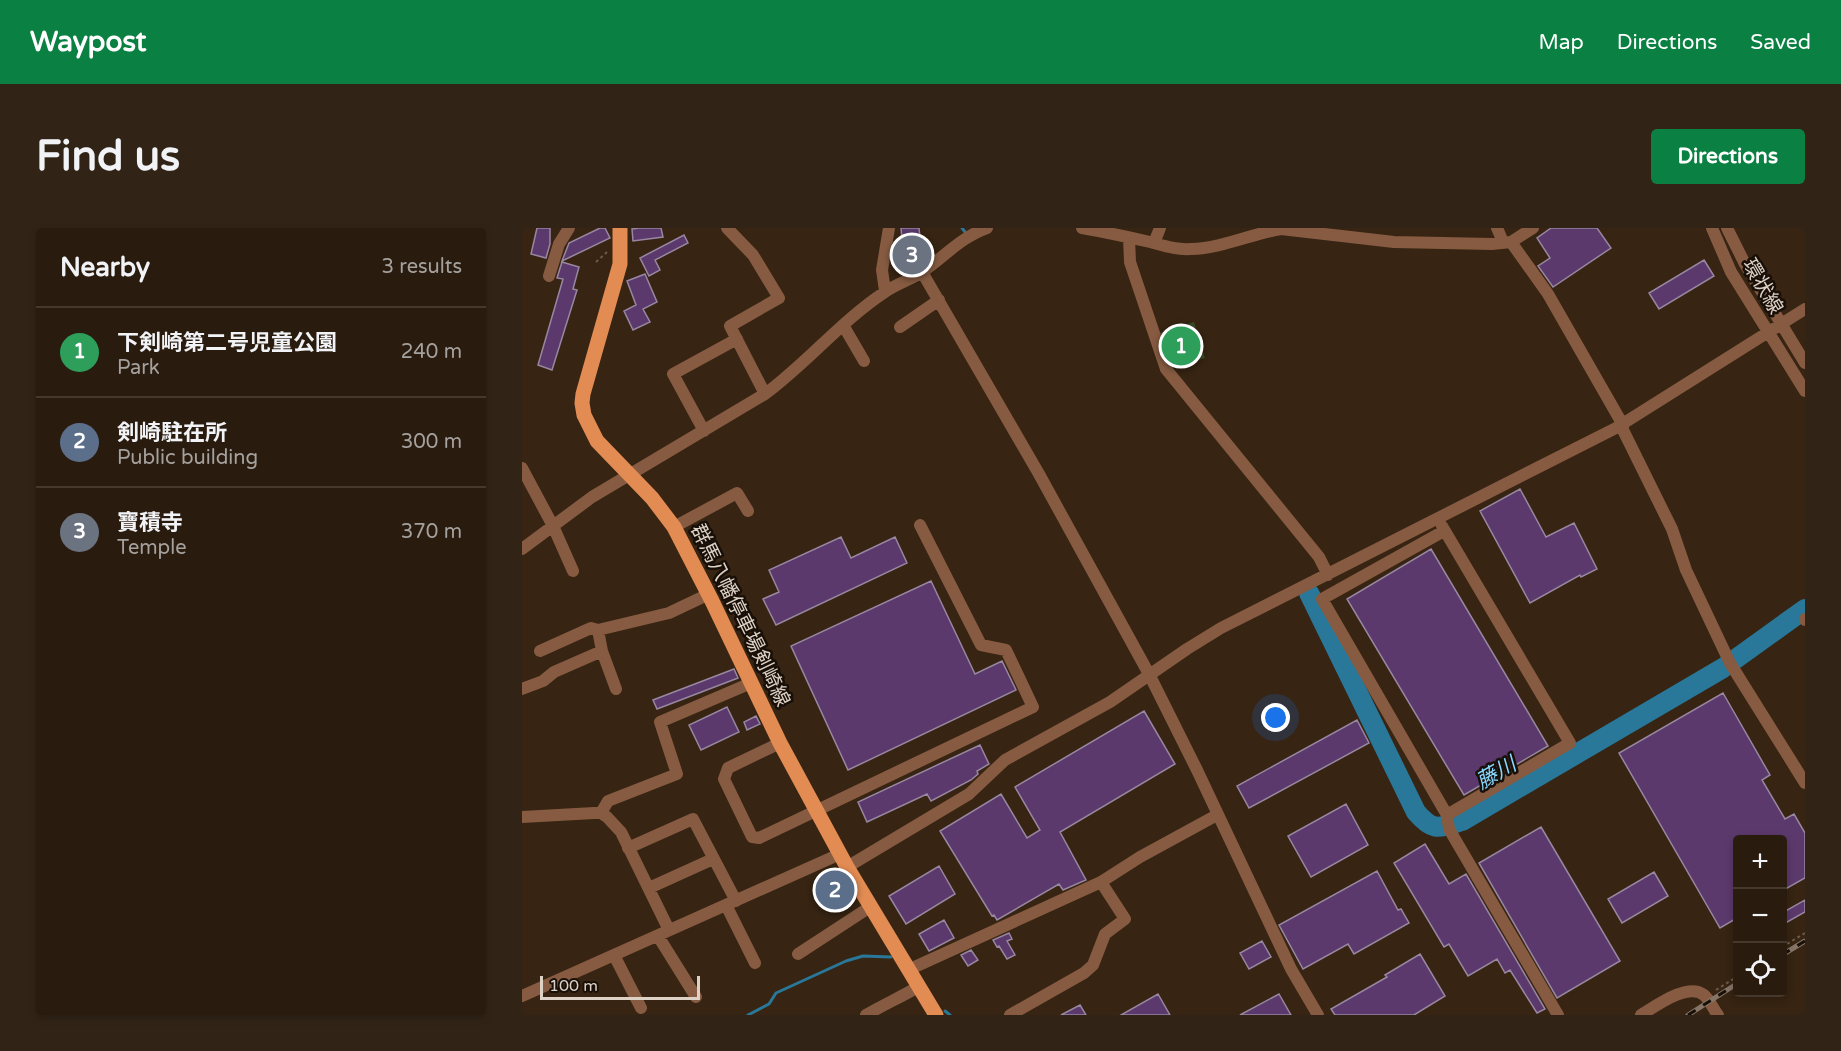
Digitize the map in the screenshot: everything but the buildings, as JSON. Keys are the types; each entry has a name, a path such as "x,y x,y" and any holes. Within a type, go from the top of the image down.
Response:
{"main road":[{"name":"群馬八幡停車場剣崎線","path":"620,228 620,264 585,382 582,403 590,429 597,441 674,526 780,743 870,908 936,1015"}],"street":[{"path":"549,276 559,244 569,228"},
{"path":"727,228 753,255 779,298 730,326 765,394"},
{"path":"885,291 882,270 889,228"},
{"path":"1082,228 1154,243 1170,249 1211,247 1281,228 1394,242 1492,244 1508,242 1533,228"},
{"path":"1154,243 1160,228"},
{"path":"1497,228 1548,294 1623,425 1623,430 1672,529 1686,570 1730,663 1805,783"},
{"name":"環状線","path":"1712,228 1731,272 1805,391"},
{"name":"環状線","path":"1727,228 1745,264 1805,363"},
{"path":"522,549 592,497 765,394 787,378 843,325 885,291 922,272 956,244 982,229"},
{"path":"1129,238 1130,262 1166,369 1318,557 1328,575"},
{"path":"922,272 1039,474 1149,674 1197,770 1290,969 1318,1015"},
{"path":"900,327 939,300"},
{"path":"1558,1015 1449,829 1448,815 1322,598 1441,525 1623,425 1805,309"},
{"path":"843,325 864,360"},
{"path":"704,431 673,374 737,339"},
{"path":"522,468 526,483 553,526 573,571"},
{"path":"674,526 737,493 748,511"},
{"path":"780,743 728,768 724,779 752,837 759,838 1033,707 1006,650 981,645 920,525"},
{"path":"522,996 731,903 843,860 969,794 1005,760 1110,702 1221,628 1328,575 1441,525"},
{"path":"1441,525 1570,743 1448,815"},
{"path":"540,651 591,628 598,630 669,612 709,594"},
{"path":"598,630 602,651 616,689"},
{"path":"522,689 602,651"},
{"path":"601,813 608,801 677,774 660,722 751,683"},
{"path":"522,817 601,813 608,817 621,832 649,888 663,933 696,997"},
{"path":"908,970 1101,882 1140,857 1217,815"},
{"path":"628,848 693,819 713,859 755,963"},
{"path":"649,888 713,859"},
{"path":"1010,1015 1084,973 1092,965 1106,934 1125,919 1101,882"},
{"path":"798,954 870,908"},
{"path":"614,955 641,1008"},
{"path":"866,1015 918,987"},
{"path":"1641,1015 1685,992 1700,993 1706,996 1718,1015"}],"path":[{"path":"596,262 607,252"},
{"path":"1787,944 1805,933"},
{"path":"1706,996 1733,979"}],"green space":[{"path":"1194,322 1205,358 1170,368 1156,334"}],"waterway":[{"path":"962,228 965,232"},
{"name":"藤川","path":"1309,593 1416,812 1427,823 1436,827 1462,821 1723,668 1805,609"},
{"path":"748,1015 769,1004 776,993 846,961 863,956 891,957"},
{"path":"945,1011 950,1015"}],"railway":[{"path":"1787,952 1805,941"},
{"path":"1688,1015 1733,986"}],"place":[{"name":"寶積寺","path":"912,255"},
{"name":"下剣崎第二号児童公園","path":"1181,346"},
{"name":"剣崎駐在所","path":"835,890"}]}
